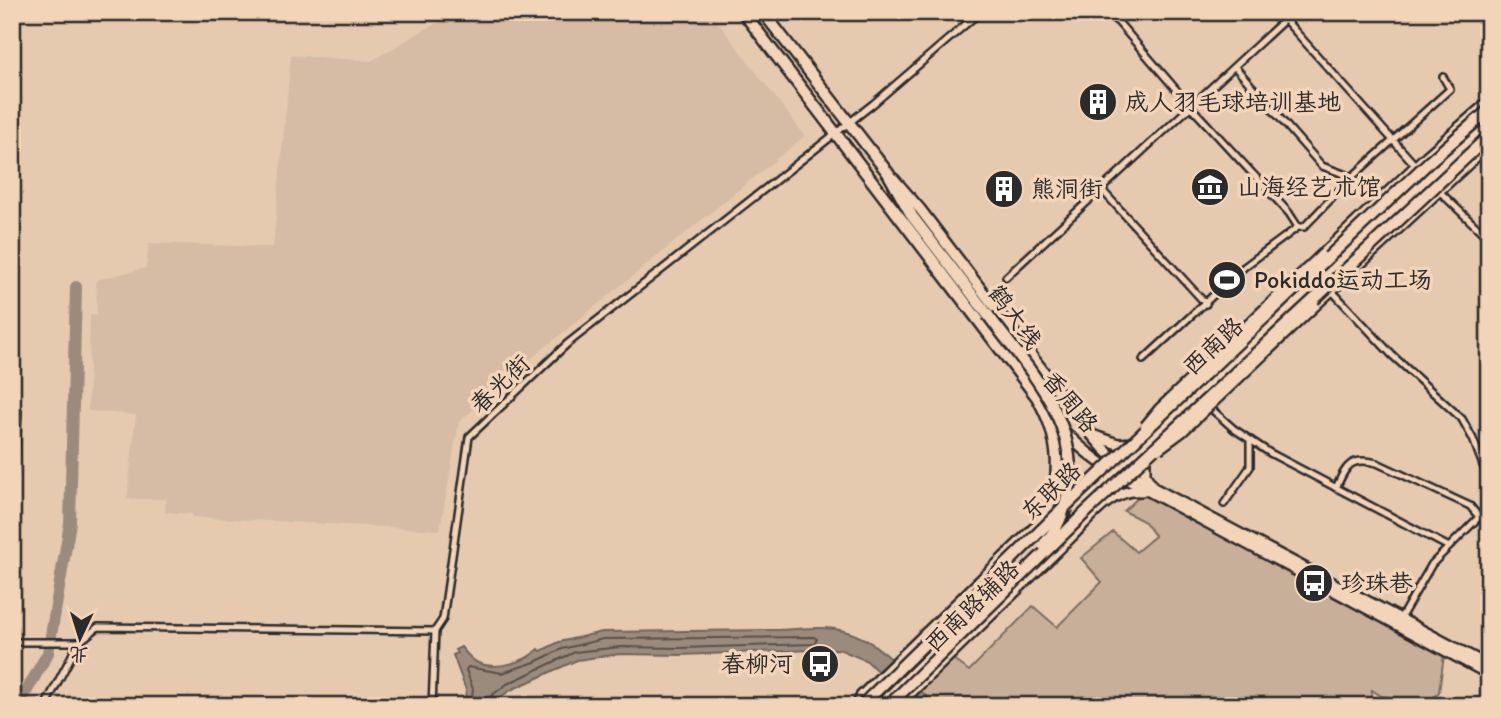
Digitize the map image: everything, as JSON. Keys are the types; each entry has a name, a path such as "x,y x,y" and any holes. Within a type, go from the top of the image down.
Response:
{"highway":[{"name":"香周路","path":"743,12 1037,397"},
{"name":"香周路","path":"763,12 888,173"},
{"name":"东联路","path":"885,703 1430,161 1489,110"},
{"name":"东联路","path":"860,702 1489,136"},
{"name":"鹤大线","path":"885,703 1055,531 1064,511 1070,474 1066,436 1057,412 988,315 912,216 888,173"},
{"path":"860,702 896,663 1039,524 1053,493 1057,456 1052,428 1037,397"},
{"path":"1039,524 1060,547"}],"main road":[{"path":"1121,466 1159,409 1416,166 1489,101"},
{"name":"西南路","path":"1146,442 1200,396 1408,196 1489,123"},
{"path":"1121,466 1182,432 1489,145"},
{"path":"1400,227 1416,166"},
{"name":"香周路","path":"888,173 920,209 1091,434 1121,466 1152,490 1399,622 1489,674"},
{"path":"1408,196 1438,190"},
{"name":"西南路","path":"1121,466 1349,247 1408,196"},
{"path":"1324,253 1349,247"},
{"name":"香周路","path":"1037,397 1070,439 1121,466"},
{"path":"1060,547 1117,495 1131,490 1152,490 1143,467 1146,442 1118,443 1091,434"},
{"name":"西南路辅路","path":"897,706 1060,547 1078,507 1121,466"},
{"path":"1039,524 1078,507"},
{"name":"香周路","path":"1399,622 1489,666"},
{"path":"852,706 860,702"}],"street":[{"name":"春光街","path":"432,706 435,631 443,619 469,437 567,344 849,123 981,12"},
{"path":"1105,12 1118,22 1191,107 1289,213 1298,227"},
{"path":"1278,12 1416,166"},
{"path":"1006,278 1293,12"},
{"path":"1234,67 1322,166 1352,177"},
{"path":"1143,360 1244,267 1298,227 1304,227 1352,177 1450,89 1443,77"},
{"path":"1102,190 1206,304"},
{"path":"1438,190 1489,239"},
{"path":"1332,290 1392,355 1461,419 1473,439 1489,481"},
{"path":"1200,396 1219,417 1250,442 1449,547"},
{"path":"12,411 18,412 12,494"},
{"path":"1224,504 1250,467 1250,442"},
{"path":"1336,488 1349,464 1356,460 1366,460 1470,506 1479,517"},
{"path":"1399,622 1432,564 1479,517 1489,514"},
{"path":"45,706 79,642 98,627 435,631"},
{"path":"12,640 79,642"},
{"path":"860,702 874,706"}],"shaded area":[{"path":"455,12 710,12 805,136 533,357 459,422 440,530 193,517 192,514 165,512 166,499 127,499 136,415 88,411 90,315 97,315 96,280 146,268 149,243 273,247 291,55 371,61"},
{"path":"1144,492 1444,655 1439,692 1427,706 1407,706 1408,700 1381,696 1372,690 1370,706 935,706 918,689 952,658 969,671 1033,606 1057,627 1102,582 1081,558 1113,532 1136,552 1155,536 1145,522 1124,511"}],"water":[{"name":"春柳河","path":"827,628 858,636 894,662 935,706 913,706 867,661 839,649 680,655 620,654 577,660 511,690 496,700 494,706 464,706 466,690 453,655 457,653 455,650 461,647 478,663 493,666 518,661 538,649 541,651 559,642 602,632"}],"waterway":[{"path":"18,706 48,653 70,523 76,287"}],"place":[{"name":"成人羽毛球培训基地","path":"1098,102"},
{"name":"山海经艺术馆","path":"1210,187"},
{"name":"熊洞街","path":"1004,189"},
{"name":"Pokiddo运动工场","path":"1227,280"},
{"name":"珍珠巷","path":"1314,583"},
{"name":"春柳河","path":"820,664"}]}
